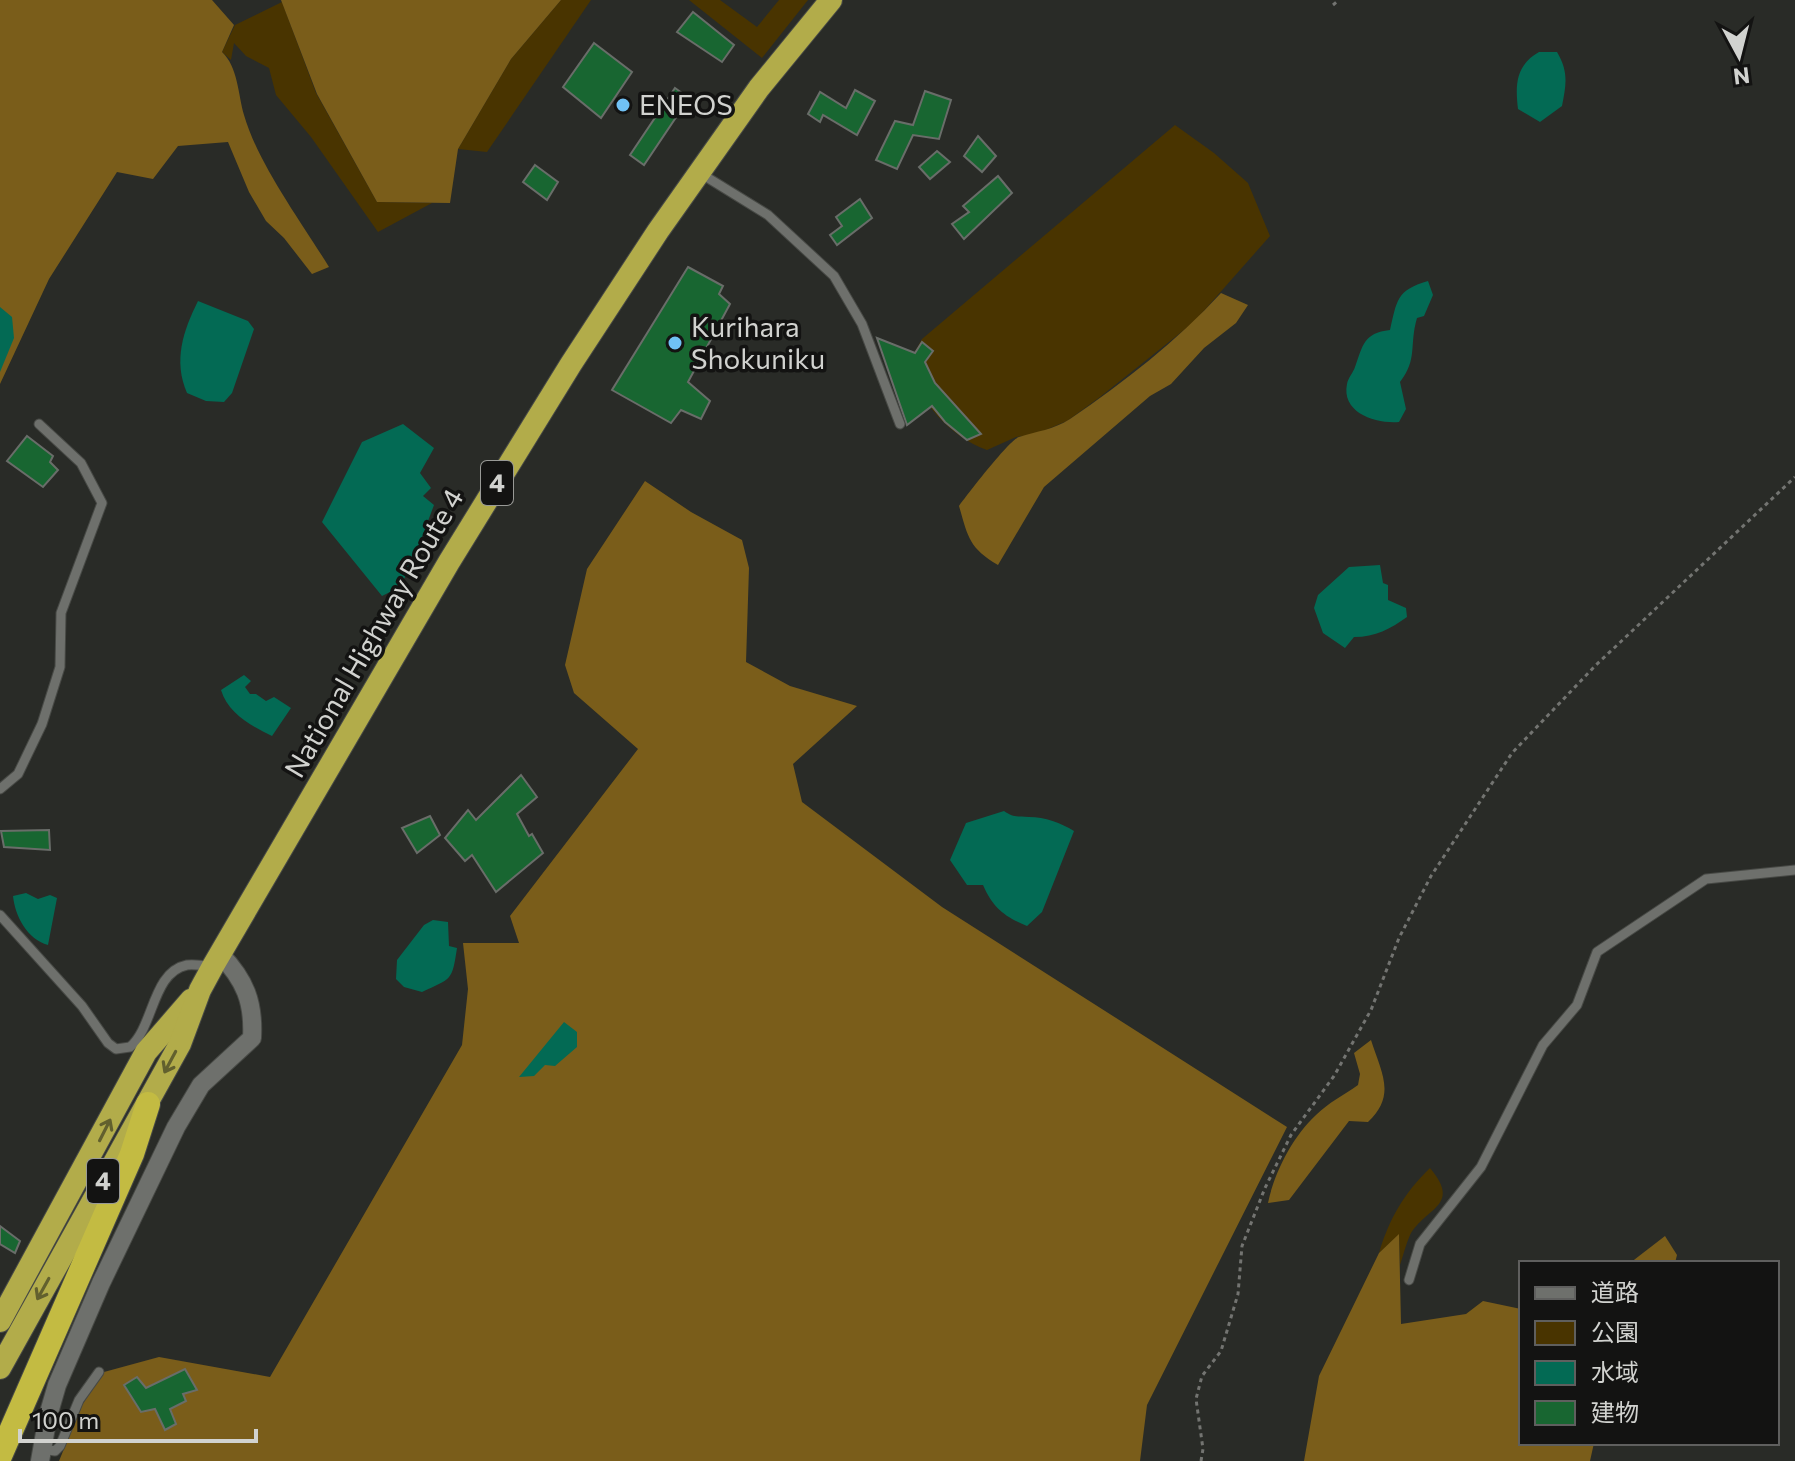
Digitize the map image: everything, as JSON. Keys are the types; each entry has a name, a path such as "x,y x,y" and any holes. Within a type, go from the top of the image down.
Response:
{"highway":[{"name":"National Highway Route 4","path":"0,1368 180,1044 200,990 465,535 658,231 759,88 831,0"},
{"name":"National Highway Route 4","path":"0,1321 146,1052 200,990"},
{"path":"0,1456 132,1154 148,1104"}],"street":[{"path":"41,1455 57,1385 101,1283 176,1127 201,1085 252,1038 253,1015 239,974 217,960"}],"lane":[{"path":"700,173 768,215 834,276 862,324 900,424"},
{"path":"0,789 18,774 42,724 60,667 61,613 102,503 81,463 39,424"},
{"path":"1409,1280 1420,1244 1481,1167 1543,1045 1577,1005 1597,952 1706,879 1795,870"},
{"path":"0,915 82,1006 108,1043 116,1049 130,1047 142,1034 165,980 185,965 217,960"},
{"path":"41,1455 60,1446 79,1400 99,1372"}],"path":[{"path":"1333,5 1339,0"},
{"path":"1201,1461 1203,1449 1196,1399 1202,1376 1221,1351 1226,1337 1238,1294 1242,1246 1291,1135 1334,1076 1371,1010 1399,938 1431,876 1512,753 1595,666 1795,477"}],"green space":[{"path":"561,0 591,0 487,152 458,149 511,59"},
{"path":"689,0 720,0 757,27 779,0 808,0 762,58"},
{"path":"282,2 316,93 377,202 432,203 378,232 311,137 276,95 269,68 246,56 234,43 231,60 222,52 235,25"},
{"path":"1175,125 1248,183 1270,236 1194,322 1067,421 987,450 973,444 938,417 913,380 907,366 922,339"},
{"path":"1430,1168 1443,1191 1442,1199 1410,1235 1400,1265 1399,1235 1379,1253 1398,1207"}],"shaded area":[{"path":"0,0 212,0 234,25 222,52 234,73 244,115 259,153 329,267 312,274 284,238 266,221 249,192 228,142 178,146 153,179 117,172 49,279 0,384"},
{"path":"281,0 561,0 511,59 458,149 450,203 377,202 317,94"},
{"path":"1221,293 1248,305 1236,323 1204,348 1171,384 1150,396 1044,487 998,565 981,553 968,534 959,506 988,468 1014,440 1064,423 1130,376"},
{"path":"645,481 691,512 742,540 749,568 746,662 790,686 857,706 793,764 802,802 942,907 1287,1127 1147,1405 1140,1461 59,1461 82,1405 104,1372 159,1357 270,1377 462,1045 468,989 463,943 519,943 510,916 638,749 574,693 565,665 587,569"},
{"path":"1371,1040 1384,1083 1382,1102 1377,1112 1368,1122 1349,1121 1289,1200 1268,1203 1280,1168 1300,1133 1321,1111 1358,1085 1360,1074 1354,1053"},
{"path":"1399,1234 1401,1324 1466,1314 1483,1301 1519,1309 1519,1445 1594,1445 1590,1461 1304,1461 1319,1376 1379,1253"},
{"path":"1665,1236 1677,1255 1676,1261 1633,1261"}],"water":[{"path":"1539,52 1557,52 1566,79 1562,106 1540,122 1518,109 1517,91 1521,69"},
{"path":"1428,281 1433,295 1424,316 1417,318 1411,359 1400,382 1406,409 1399,422 1380,421 1362,415 1349,402 1347,394 1348,382 1362,347 1369,337 1390,330 1397,304 1404,293"},
{"path":"198,301 248,321 254,329 232,393 224,402 206,401 187,393 183,381 182,346"},
{"path":"0,307 12,317 14,338 0,372"},
{"path":"403,424 434,448 420,473 431,488 423,496 434,505 400,587 382,596 322,522 362,442"},
{"path":"1380,565 1383,583 1388,585 1388,600 1406,608 1407,617 1382,632 1354,637 1345,648 1323,633 1314,608 1318,595 1349,567"},
{"path":"244,675 251,681 245,687 250,694 256,694 266,701 274,697 291,708 272,736 241,718 224,698 221,690"},
{"path":"1004,811 1010,815 1047,819 1074,831 1042,912 1027,926 1000,911 983,885 967,885 950,860 966,823"},
{"path":"26,893 38,899 50,895 57,898 48,945 34,938 19,919 13,896"},
{"path":"433,920 448,922 449,946 457,948 452,973 445,981 422,992 404,987 396,979 397,960 424,925"},
{"path":"564,1022 577,1032 577,1047 555,1066 545,1065 534,1076 519,1077"}],"building":[{"path":"693,12 734,45 722,62 677,32"},
{"path":"594,43 632,72 601,118 563,87"},
{"path":"675,88 689,98 644,165 630,155"},
{"path":"855,90 875,101 857,135 823,115 820,122 808,114 820,92 846,108"},
{"path":"925,91 951,100 939,139 913,135 897,169 876,160 895,121 913,125"},
{"path":"978,136 996,156 982,172 964,156"},
{"path":"937,151 950,162 930,179 919,167"},
{"path":"535,165 558,182 547,200 523,182"},
{"path":"998,176 1012,193 964,239 952,224 969,212 963,206"},
{"path":"860,199 872,218 837,245 830,235 842,226 836,217"},
{"name":"Kurihara Shokuniku","path":"688,267 723,286 719,294 730,304 688,382 710,401 701,419 681,410 671,423 612,390"},
{"path":"877,338 915,353 922,342 933,351 925,362 935,383 981,434 967,440 945,422 932,406 907,425"},
{"path":"27,436 53,456 50,462 58,470 43,487 7,461"},
{"path":"521,775 537,797 517,814 543,853 496,892 472,855 465,861 445,838 468,810 476,820"},
{"path":"430,816 440,835 417,853 402,828"},
{"path":"49,830 50,850 4,847 1,831"},
{"path":"0,1226 20,1241 15,1253 0,1244"},
{"path":"185,1369 197,1390 183,1394 186,1401 170,1409 176,1424 165,1430 155,1409 141,1412 124,1385 137,1377 146,1388"}],"place":[{"name":"ENEOS","path":"623,105"},
{"name":"Kurihara Shokuniku","path":"675,343"}]}
